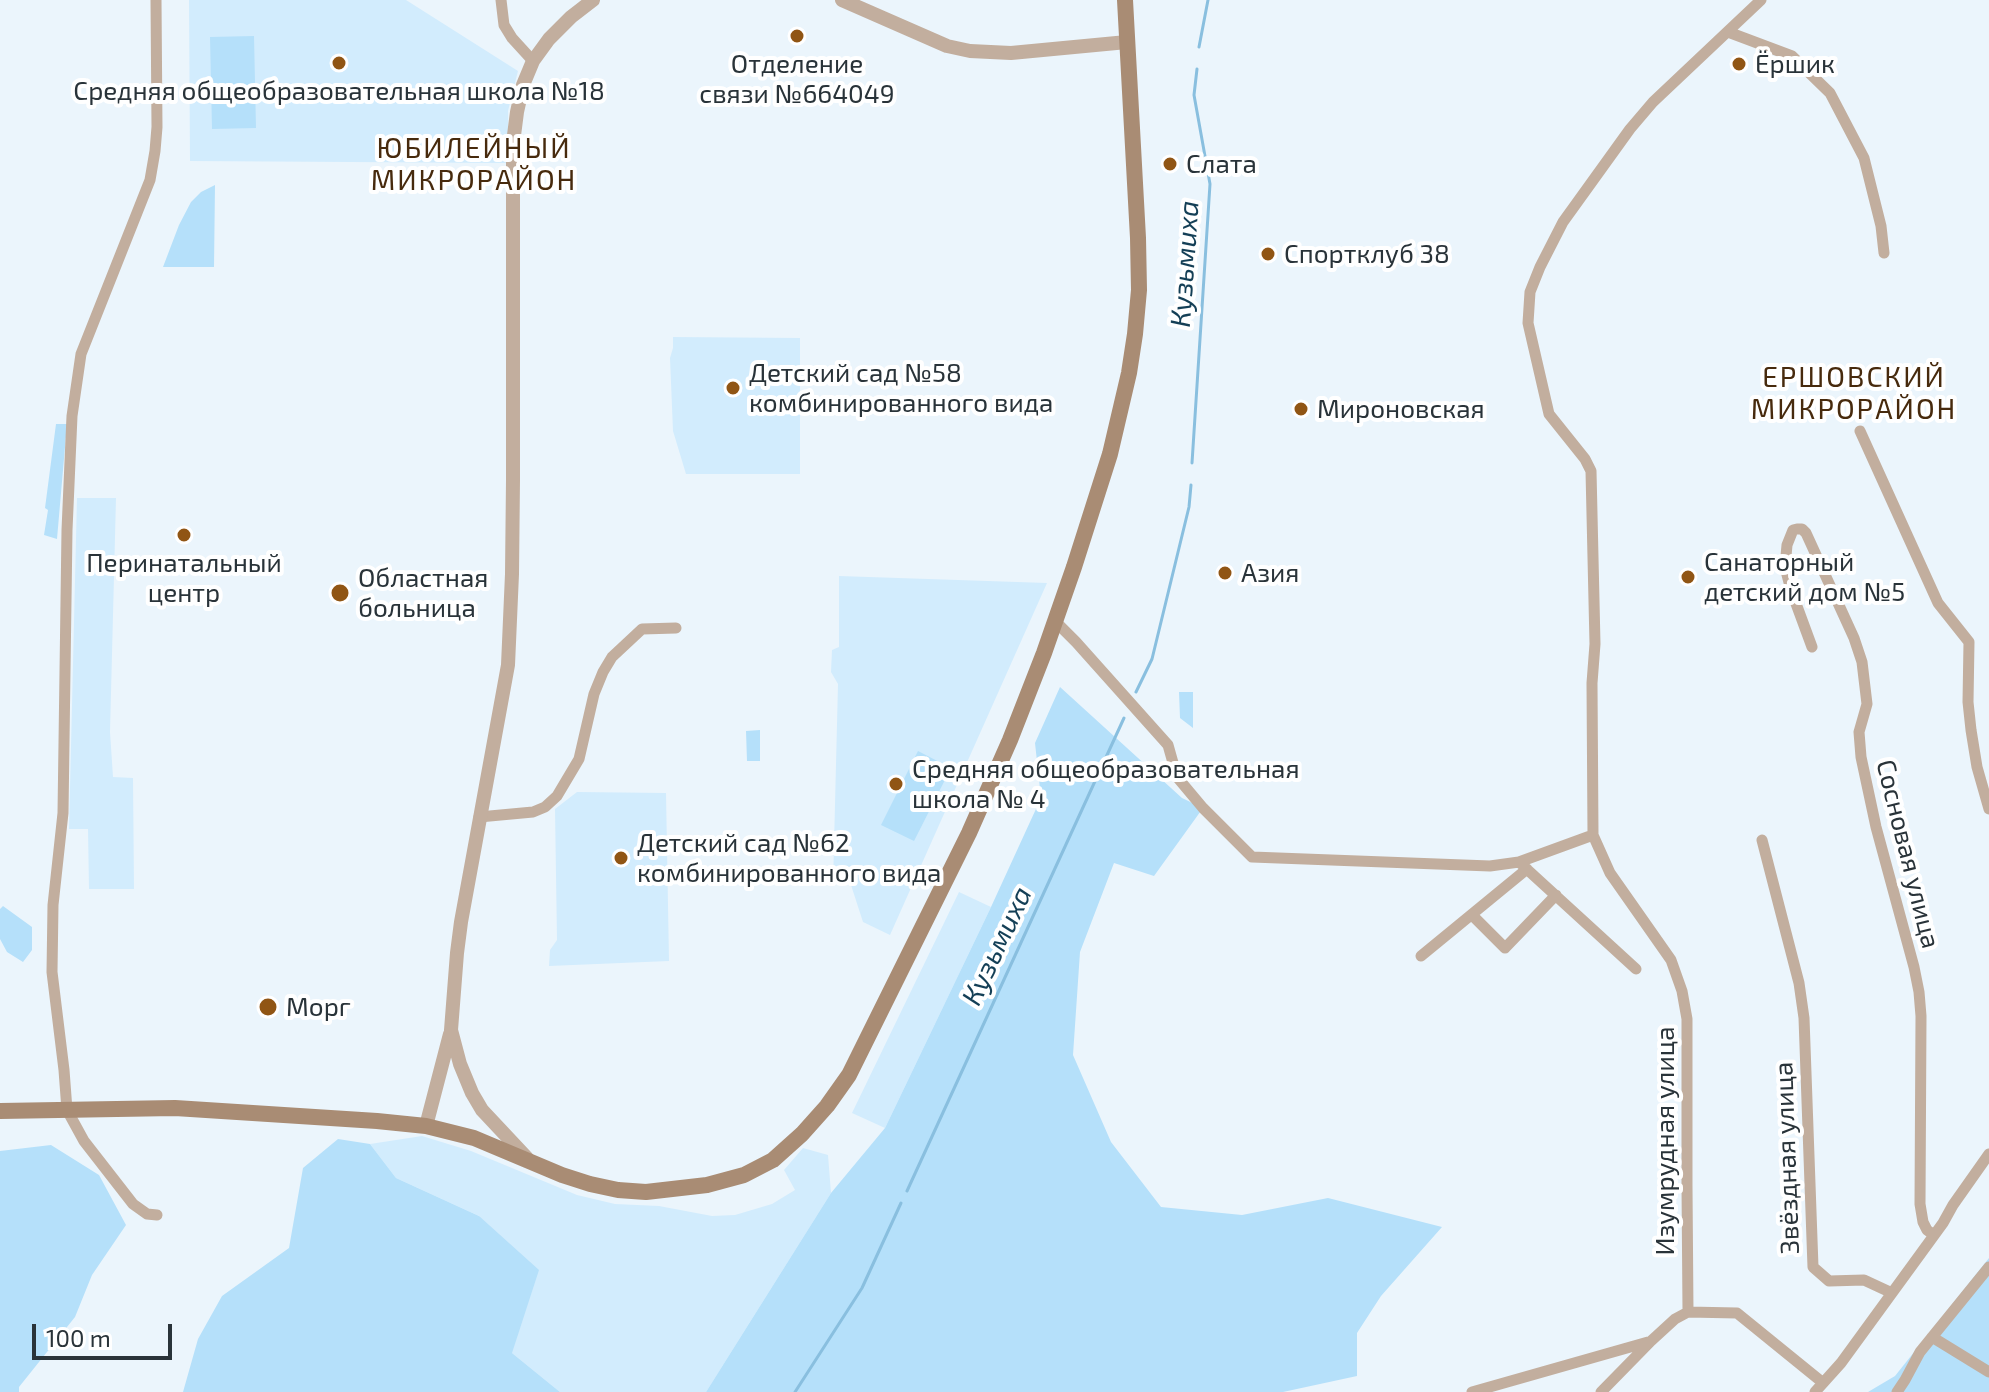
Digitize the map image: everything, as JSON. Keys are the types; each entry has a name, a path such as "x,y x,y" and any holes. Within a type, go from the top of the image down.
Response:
{"main road":[{"path":"0,1111 175,1108 426,1126 474,1138 562,1175 618,1190 646,1192 707,1185 744,1175 773,1160 802,1134 849,1075 974,822 1010,740 1055,621 1110,454 1129,373 1139,290 1125,0"}],"street":[{"path":"156,0 157,127 150,180 81,354 72,416 67,527 63,813 53,905 52,959 67,1110 84,1141 133,1204 147,1214 157,1215"},
{"path":"501,0 504,25 533,61"},
{"path":"426,1126 451,1030 457,953 469,869 508,665 513,480 513,143 517,112 533,61 549,39 593,0"},
{"path":"842,0 947,46 970,51 1011,53 1127,42"},
{"path":"1421,956 1472,915 1523,866 1593,835 1593,485 1585,459 1549,414 1528,323 1530,292 1563,222 1630,129 1653,102 1761,0"},
{"path":"1728,32 1792,56 1830,93 1864,158 1881,226 1884,253"},
{"path":"1860,431 1938,603 1969,642 1971,730 1989,809"},
{"name":"Сосновая улица","path":"1812,647 1785,567 1787,545 1793,530 1797,529 1806,533 1862,662 1867,704 1859,732 1861,757 1919,992 1919,1191 1923,1222 1934,1235"},
{"path":"1055,621 1168,745 1177,777 1252,857 1523,866 1636,969"},
{"path":"479,817 533,812 545,807 557,796 579,759 599,680 612,657 642,629 676,628"},
{"name":"Изумрудная улица","path":"1593,835 1610,873 1671,960 1685,1005 1688,1041 1688,1312"},
{"name":"Звёздная улица","path":"1762,840 1799,983 1804,1018 1813,1267 1829,1281 1864,1280 1892,1293"},
{"path":"1472,915 1505,948 1556,895"},
{"path":"451,1030 460,1064 482,1110 530,1162"},
{"path":"1601,1392 1651,1341 1675,1319 1688,1312 1737,1313 1818,1387 1841,1363 1989,1154"},
{"path":"1897,1392 1920,1352 1989,1267"},
{"path":"1932,1337 1989,1372"},
{"path":"1472,1392 1651,1341"}],"shaded area":[{"path":"189,0 406,0 518,71 508,111 509,163 190,161"},
{"path":"254,36 256,128 212,129 210,37"},
{"path":"215,185 214,267 163,267 191,202"},
{"path":"673,337 800,338 800,474 686,474 673,431 670,358"},
{"path":"56,424 67,424 57,539 44,535"},
{"path":"77,498 116,498 110,732 113,777 133,778 134,889 89,889 88,829 69,829"},
{"name":"Средняя общеобразовательная школа № 4","path":"839,576 1047,583 890,935 863,922 851,885 833,885 838,684 831,672 832,650 839,647"},
{"path":"1060,687 1182,798 1203,808 1154,876 1114,863 1080,952 1073,1055 1111,1142 1161,1207 1242,1215 1328,1198 1442,1227 1381,1296 1357,1333 1357,1376 1283,1392 706,1392 831,1193 885,1128 1041,798 1035,743"},
{"path":"1179,692 1193,692 1193,728 1180,718"},
{"path":"760,730 760,761 747,761 746,731"},
{"path":"918,751 951,768 914,841 881,825"},
{"path":"577,792 666,793 669,961 549,966 550,950 557,940 555,809"},
{"path":"959,892 991,907 885,1128 852,1113"},
{"path":"3,906 32,927 32,950 23,962 7,952 0,939 0,909"},
{"path":"422,1136 471,1151 577,1195 615,1204 659,1206 712,1216 735,1215 772,1204 795,1190 784,1170 803,1148 828,1155 831,1193 706,1392 560,1392 512,1353 479,1216 396,1178 370,1144"},
{"path":"338,1139 370,1144 396,1178 479,1216 539,1270 512,1353 560,1392 183,1392 198,1339 222,1296 289,1248 303,1168"},
{"path":"51,1145 99,1175 126,1225 92,1275 75,1317 19,1387 19,1392 0,1392 0,1151"},
{"path":"1989,1258 1989,1392 1868,1392 1895,1376"}],"waterway":[{"name":"Кузьмиха","path":"1199,47 1208,0"},
{"name":"Кузьмиха","path":"1192,463 1210,184 1194,95 1197,69"},
{"name":"Кузьмиха","path":"1136,692 1152,659 1189,507 1191,485"},
{"name":"Кузьмиха","path":"907,1191 1124,718"},
{"name":"Кузьмиха","path":"795,1392 862,1288 901,1203"}],"place":[{"name":"Отделение связи №664049","path":"797,36"},
{"name":"Средняя общеобразовательная школа №18","path":"339,63"},
{"name":"Ёршик","path":"1739,64"},
{"name":"Слата","path":"1170,164"},
{"name":"Спортклуб 38","path":"1268,254"},
{"name":"Детский сад №58 комбинированного вида","path":"733,388"},
{"name":"Мироновская","path":"1301,409"},
{"name":"Перинатальный центр","path":"184,535"},
{"name":"Азия","path":"1225,573"},
{"name":"Санаторный детский дом №5","path":"1688,577"},
{"name":"Областная больница","path":"340,593"},
{"name":"Средняя общеобразовательная школа № 4","path":"896,784"},
{"name":"Детский сад №62 комбинированного вида","path":"621,858"},
{"name":"Морг","path":"268,1007"}],"district":[{"name":"ЮБИЛЕЙНЫЙ МИКРОРАЙОН","path":"474,165"},
{"name":"ЕРШОВСКИЙ МИКРОРАЙОН","path":"1854,394"}]}
